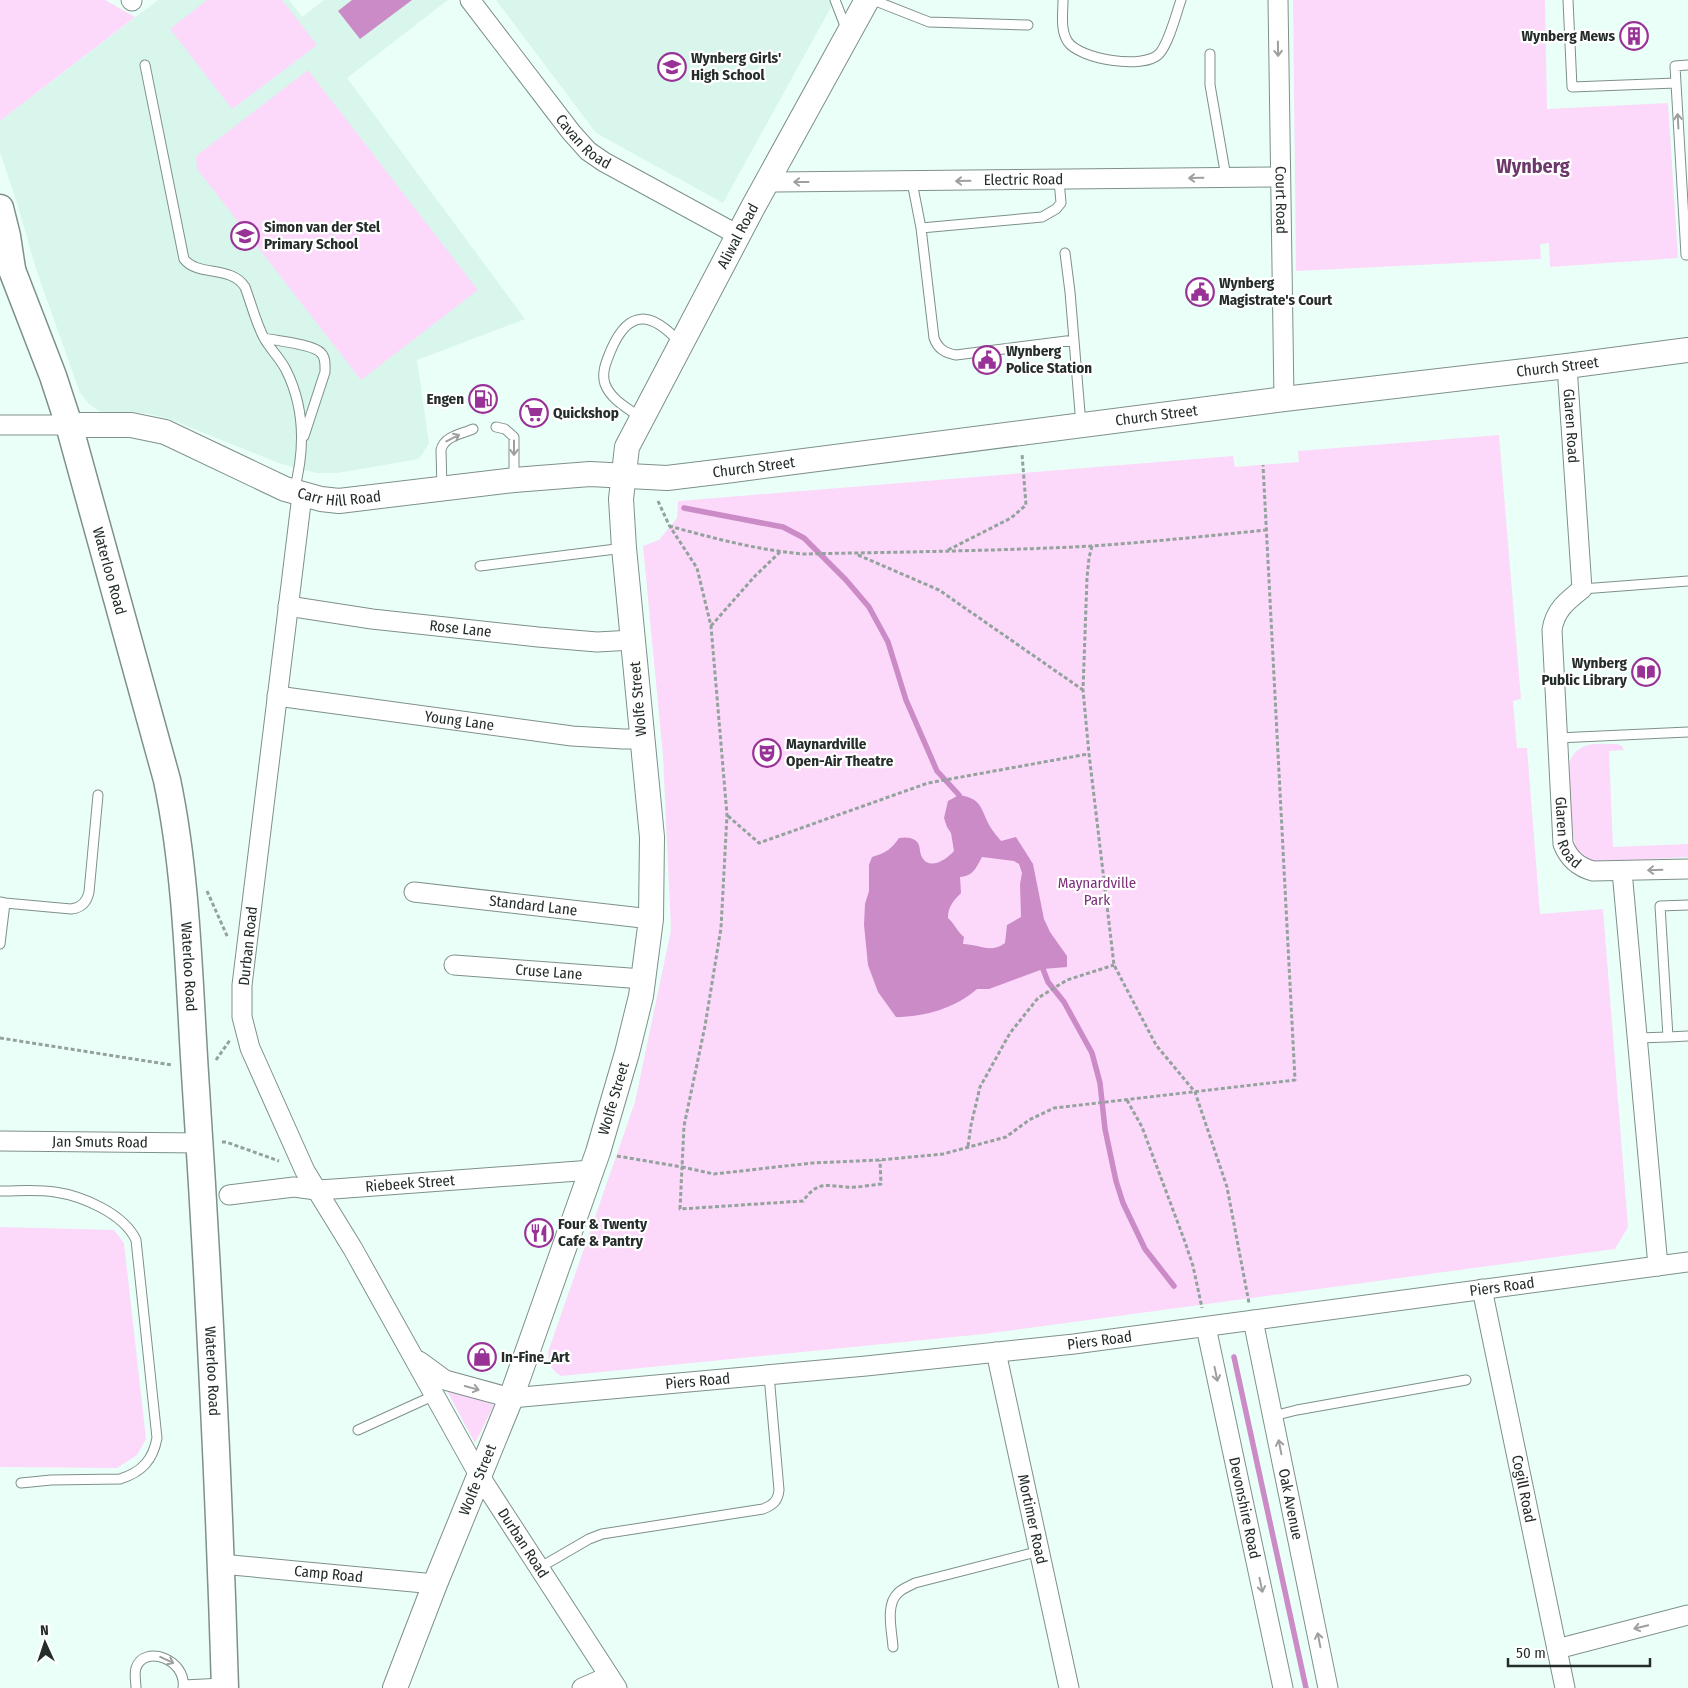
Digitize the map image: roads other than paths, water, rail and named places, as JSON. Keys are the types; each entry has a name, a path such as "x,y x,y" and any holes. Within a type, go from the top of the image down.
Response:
{"main road":[{"name":"Waterloo Road","path":"0,208 8,236 6,260 53,376 69,425 167,780 176,822 208,1142 225,1686"}],"street":[{"name":"Cavan Road","path":"470,0 571,132 588,151 604,162 738,235"},
{"name":"Aliwal Road","path":"624,476 627,447 641,418 768,179 867,0"},
{"name":"Court Road","path":"1278,0 1284,399"},
{"name":"Electric Road","path":"768,179 776,182 912,182 1226,177 1280,178"},
{"name":"Church Street","path":"624,476 667,478 1284,399 1688,350"},
{"name":"Glaren Road","path":"1567,366 1582,590 1566,601 1557,614 1552,630 1562,835 1566,853 1585,869 1593,871 1688,869"},
{"path":"0,425 69,425"},
{"name":"Carr Hill Road","path":"69,425 131,425 165,432 298,494 339,501 514,480 590,474 624,476"},
{"name":"Wolfe Street","path":"395,1688 511,1398 592,1170 627,1053 643,979 652,919 652,837 624,548 621,500 624,476"},
{"name":"Durban Road","path":"298,494 288,606 242,984 242,1017 250,1048 305,1171 353,1249 414,1358 440,1388 479,1476 613,1682"},
{"name":"Rose Lane","path":"288,606 372,619 538,637 596,642 633,640"},
{"name":"Young Lane","path":"277,696 572,736 642,739"},
{"path":"1622,871 1658,1266"},
{"name":"Standard Lane","path":"414,892 652,919"},
{"name":"Cruse Lane","path":"454,965 643,979"},
{"name":"Jan Smuts Road","path":"0,1141 208,1142"},
{"name":"Riebeek Street","path":"229,1195 294,1187 316,1190 592,1170"},
{"name":"Piers Road","path":"511,1398 769,1375 1074,1344 1205,1320 1482,1289 1688,1262"},
{"name":"Cogill Road","path":"1482,1289 1565,1688"},
{"name":"Oak Avenue","path":"1251,1314 1274,1416 1328,1688"},
{"name":"Devonshire Road","path":"1205,1320 1283,1688"},
{"name":"Mortimer Road","path":"996,1352 1069,1688"},
{"name":"Durban Road","path":"440,1388 511,1398"},
{"name":"Camp Road","path":"221,1564 435,1584"},
{"path":"1557,1649 1688,1615"},
{"path":"582,1688 613,1682"}],"lane":[{"path":"835,0 848,34"},
{"path":"873,0 929,22 1028,25"},
{"path":"1063,0 1063,31 1068,42 1074,48 1086,53 1118,62 1140,61 1159,54 1166,42 1181,0"},
{"path":"1568,0 1572,87 1676,83"},
{"path":"1210,54 1210,85 1226,177"},
{"path":"1688,65 1676,66 1686,255 1688,255"},
{"path":"145,66 184,259 191,265 234,276 242,281 264,338 285,369 293,386 302,423 298,494"},
{"path":"921,228 1042,217 1056,209 1061,203 1059,180"},
{"path":"912,182 921,228 934,338 939,348 956,355 1074,340"},
{"path":"1065,253 1081,425"},
{"path":"641,418 616,400 605,383 603,376 605,364 615,342 623,328 628,323 637,320 650,321 669,330 680,343"},
{"path":"264,338 315,348 322,354 325,361 325,372 302,441"},
{"path":"496,427 505,429 514,437 514,480"},
{"path":"442,489 442,444 449,438 474,429"},
{"path":"480,566 624,548"},
{"path":"1582,590 1688,581"},
{"path":"1557,738 1688,732"},
{"path":"0,944 3,903 71,909 76,909 84,904 89,892 98,795"},
{"path":"1668,1037 1660,906 1688,905"},
{"path":"1638,1038 1688,1036"},
{"path":"0,1191 45,1191 67,1195 121,1219 133,1233 136,1240 157,1438 152,1456 147,1463 131,1475 120,1479 51,1480 21,1483"},
{"path":"540,1568 602,1534 763,1509 776,1502 779,1497 779,1490 769,1375"},
{"path":"1274,1416 1297,1410 1466,1380"},
{"path":"358,1430 440,1388"},
{"path":"892,1647 890,1607 894,1597 900,1591 915,1582 1040,1551"},
{"path":"136,1688 135,1670 139,1663 145,1658 158,1656 173,1662 179,1669 183,1676 183,1686 225,1686"}],"waterway":[{"path":"684,508 783,527 804,538 846,580 869,607 888,642 906,700 937,771 959,795"},
{"path":"1043,969 1048,982 1064,1002 1092,1053 1100,1083 1105,1129 1116,1181 1123,1203 1145,1249 1174,1286"},
{"path":"1234,1357 1306,1688"}],"place":[{"name":"Wynberg Mews","path":"1634,36"},
{"name":"Wynberg Girls' High School","path":"672,67"},
{"name":"Simon van der Stel Primary School","path":"245,236"},
{"name":"Wynberg Magistrate's Court","path":"1200,292"},
{"name":"Wynberg Police Station","path":"987,360"},
{"name":"Engen","path":"483,399"},
{"name":"Quickshop","path":"534,413"},
{"name":"Wynberg Public Library","path":"1646,672"},
{"name":"Maynardville Open-Air Theatre","path":"767,753"},
{"name":"Four & Twenty Cafe & Pantry","path":"539,1233"},
{"name":"In-Fine_Art","path":"482,1357"}],"district":[{"name":"Wynberg","path":"1533,166"}],"park label":[{"name":"Maynardville Park","path":"1097,892"}]}
